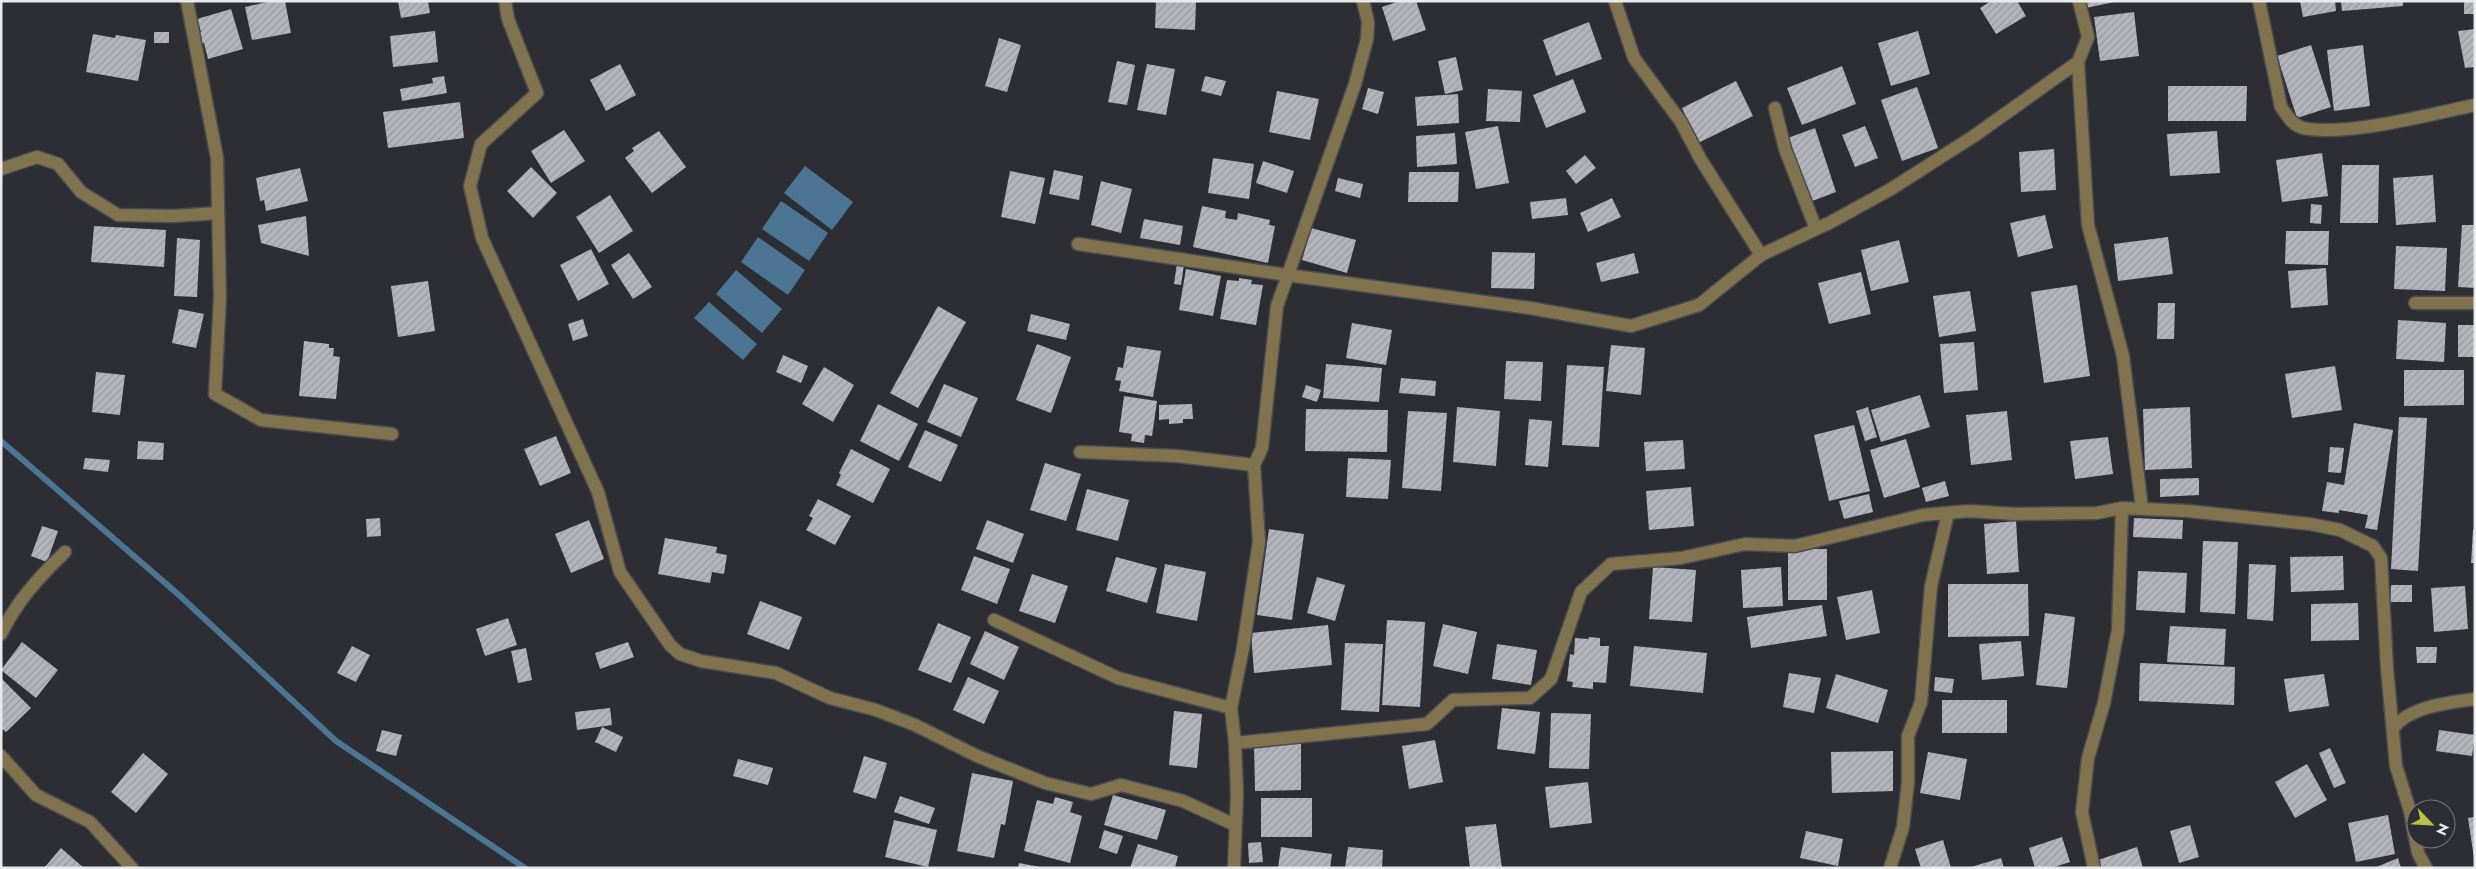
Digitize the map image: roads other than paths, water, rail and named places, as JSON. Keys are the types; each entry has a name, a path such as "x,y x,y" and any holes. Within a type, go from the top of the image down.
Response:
{"street":[{"path":"187,1 217,158 220,297 214,394 261,420 392,434"},
{"path":"505,1 508,19 537,93 481,144 470,186 482,238 598,492 620,572 670,645 680,654 701,661 776,673 830,698 876,710 915,725 977,756 1045,783 1091,794 1121,785 1183,801 1236,825"},
{"path":"1234,868 1236,825 1235,743 1231,708 1243,648 1259,542 1254,465 1262,448 1277,306 1286,275 1326,168 1362,57 1367,38 1368,22 1362,1"},
{"path":"1615,1 1634,58 1682,122 1701,160 1761,255"},
{"path":"2079,1 2088,37 2078,62 2088,225 2122,356 2142,508"},
{"path":"2259,1 2281,107 2291,121 2302,128 2338,129 2386,123 2475,105"},
{"path":"1078,244 1286,275 1530,308 1631,326 1699,305 1761,255 1816,229 1892,189 1974,136 2078,62"},
{"path":"1774,108 1785,150 1816,229"},
{"path":"1,169 38,157 58,164 81,192 118,215 174,216 218,213"},
{"path":"2414,303 2475,303"},
{"path":"1080,452 1177,456 1254,465"},
{"path":"1235,743 1427,724 1453,700 1530,698 1551,679 1581,592 1611,564 1680,558 1745,544 1795,546 1923,516 1969,511 2015,514 2097,513 2122,508 2188,511 2310,524 2340,530 2373,546 2381,558 2386,668 2396,766 2410,811 2418,853 2426,868"},
{"path":"2094,868 2082,812 2088,758 2104,703 2118,630 2122,508"},
{"path":"1890,868 1903,827 1908,782 1908,736 1921,702 1931,586 1948,513"},
{"path":"1,634 11,613 33,583 64,552"},
{"path":"994,620 1118,678 1231,708"},
{"path":"2393,728 2402,717 2414,712 2475,699"},
{"path":"1,756 36,795 90,822 132,868"}],"water":[{"path":"805,166 853,202 832,230 784,193"},
{"path":"781,201 828,233 809,261 762,229"},
{"path":"758,237 805,270 788,295 741,262"},
{"path":"736,270 782,309 762,333 716,294"},
{"path":"709,302 757,344 743,360 694,318"}],"waterway":[{"path":"1,441 179,595 336,741 525,868"}]}
